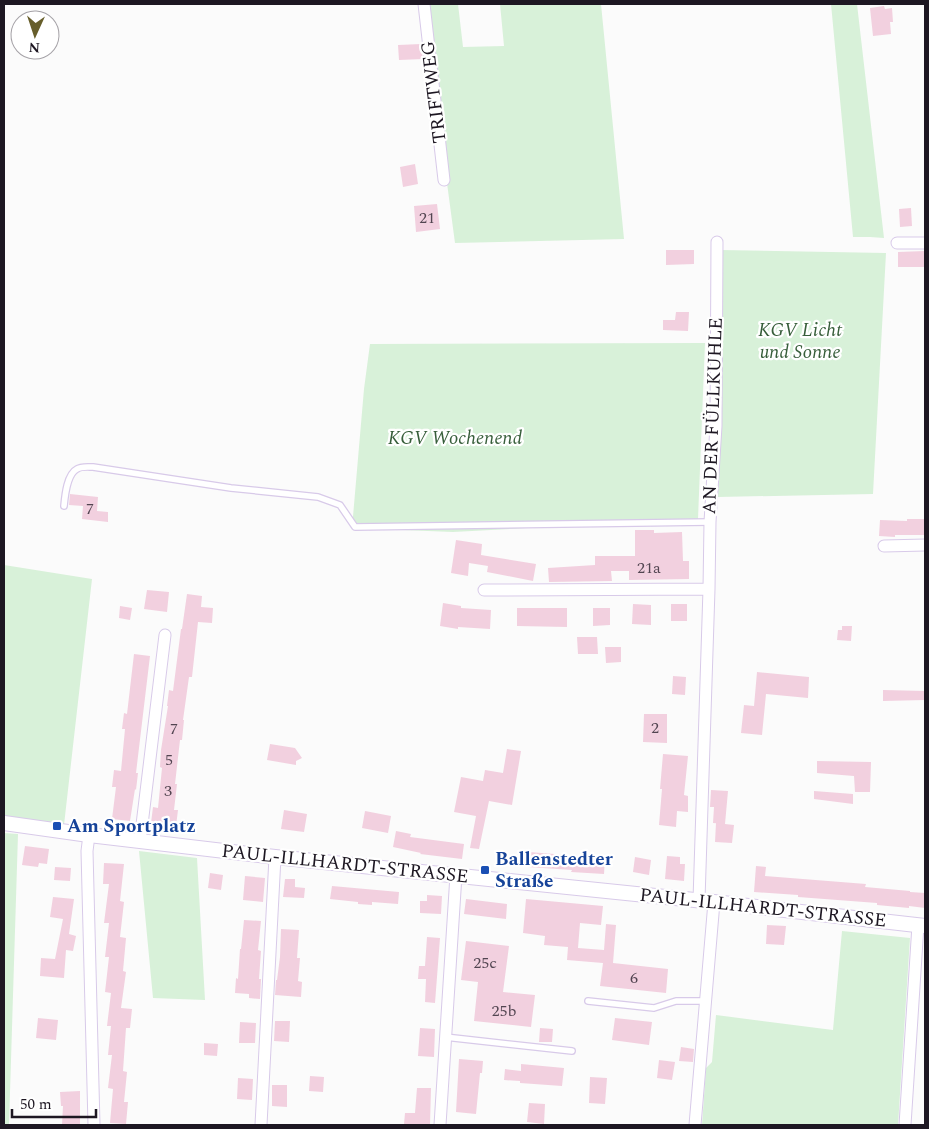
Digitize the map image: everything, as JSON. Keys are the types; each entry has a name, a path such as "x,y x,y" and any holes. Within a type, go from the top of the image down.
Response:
{"street":[{"name":"TRIFTWEG","path":"424,4 444,180"},
{"name":"AN DER FÜLLKUHLE","path":"699,900 710,522 716,426 717,242"},
{"path":"897,243 925,243"},
{"path":"884,546 925,545"},
{"path":"484,590 709,590"},
{"path":"140,841 165,635"},
{"name":"PAUL-ILLHARDT-STRASSE","path":"4,823 275,857 699,900 922,925"},
{"path":"89,835 87,851 94,1125"},
{"path":"261,1125 275,857"},
{"path":"440,1125 456,875"},
{"path":"695,1125 714,902"},
{"path":"905,1125 922,925"}],"lane":[{"path":"64,506 70,477 76,469 93,467 231,488 318,497 340,505 355,526 710,522"},
{"path":"588,1001 654,1008 676,1001 706,1001"},
{"path":"445,1037 572,1051"}],"green space":[{"path":"427,4 458,4 463,47 504,46 500,4 601,4 624,239 455,243 435,93"},
{"path":"831,4 857,4 884,238 853,237"},
{"name":"KGV Licht und Sonne","path":"720,250 886,253 873,494 718,497"},
{"name":"KGV Wochenend","path":"705,343 698,519 453,532 352,528 364,389 370,344"},
{"path":"4,565 92,579 64,825 4,817"},
{"path":"4,833 18,834 9,1125 4,1125"},
{"path":"139,851 197,858 205,1000 153,998"},
{"path":"842,931 910,938 898,1125 702,1125 706,1068 712,1062 716,1015 833,1030"}],"building":[{"path":"884,6 885,9 892,8 893,22 890,22 891,34 873,36 870,8"},
{"path":"421,44 423,59 399,60 398,45"},
{"path":"415,164 418,184 403,187 400,167"},
{"path":"437,204 440,229 416,232 414,206"},
{"path":"911,208 912,226 900,227 899,209"},
{"path":"666,250 694,250 694,264 666,265"},
{"path":"925,251 925,267 898,267 898,252"},
{"path":"676,312 689,312 688,331 663,330 663,320 675,320"},
{"path":"70,494 98,497 97,511 108,512 108,522 82,519 83,506 69,505"},
{"path":"907,519 925,519 925,535 879,536 880,520 907,521"},
{"path":"635,530 654,530 654,533 682,532 683,561 689,561 689,579 629,580 629,571 611,571 612,581 549,582 548,568 595,565 595,556 635,556"},
{"path":"456,540 482,544 481,555 536,564 533,581 487,572 488,566 469,563 468,576 451,573"},
{"path":"147,590 169,592 167,612 144,609"},
{"path":"187,594 202,596 201,607 213,608 212,623 198,622 192,677 189,677 175,784 177,784 174,810 178,810 176,826 151,823 153,807 158,808 162,768 160,767 161,750 169,690 173,691"},
{"path":"443,603 461,606 461,608 491,610 490,629 458,627 458,629 440,626"},
{"path":"633,604 651,605 651,625 632,624"},
{"path":"671,604 687,604 687,621 671,621"},
{"path":"120,606 132,608 130,620 119,618"},
{"path":"517,608 567,608 567,627 517,626"},
{"path":"593,608 610,608 610,625 593,626"},
{"path":"842,626 852,626 851,641 837,640 838,630 842,630"},
{"path":"577,637 597,637 598,654 578,654"},
{"path":"605,647 621,647 621,662 606,663"},
{"path":"134,654 150,656 136,773 138,773 136,790 130,821 112,819 116,787 112,787 114,770 121,771 125,729 122,729 124,713 127,714"},
{"path":"757,672 809,677 808,698 766,694 762,735 741,733 744,705 754,706"},
{"path":"673,676 686,677 685,695 672,694"},
{"path":"883,690 925,691 925,700 883,701"},
{"path":"644,714 667,714 667,743 643,742"},
{"path":"270,744 295,748 302,758 296,761 296,765 267,760"},
{"path":"507,749 521,751 512,805 489,801 479,849 470,848 476,816 454,812 461,777 483,781 485,770 503,773"},
{"path":"663,754 688,756 684,795 688,796 688,812 677,811 676,827 659,825"},
{"path":"817,761 871,762 870,792 855,792 854,776 817,773"},
{"path":"711,790 728,791 725,824 713,823 714,807 710,807"},
{"path":"814,791 853,794 853,804 814,799"},
{"path":"284,810 307,814 304,832 281,829"},
{"path":"365,811 391,816 388,833 362,828"},
{"path":"716,823 734,825 732,843 715,842"},
{"path":"396,831 411,834 410,837 464,844 462,859 420,854 393,847"},
{"path":"25,846 49,849 47,864 39,863 38,867 22,865"},
{"path":"529,852 605,858 604,874 528,867"},
{"path":"667,856 680,857 680,864 685,864 684,881 665,879"},
{"path":"635,857 651,860 649,875 633,872"},
{"path":"104,863 124,864 120,901 124,902 120,937 126,938 123,971 126,972 121,1008 132,1009 130,1028 126,1028 123,1071 127,1072 124,1102 128,1102 126,1124 110,1123 113,1089 108,1088 112,1055 108,1055 111,1026 107,1026 111,993 105,992 109,957 105,957 109,923 104,923 109,884 103,884"},
{"path":"756,866 766,867 765,876 866,884 865,887 925,893 925,908 754,892"},
{"path":"55,867 71,868 70,881 54,880"},
{"path":"210,873 223,875 221,890 208,888"},
{"path":"245,876 265,878 263,902 243,900"},
{"path":"285,879 295,879 295,887 305,888 304,898 283,897"},
{"path":"332,886 399,892 398,904 372,902 372,905 358,904 358,902 330,899"},
{"path":"427,895 442,896 441,914 420,913 420,901 427,901"},
{"path":"53,897 74,899 69,934 76,936 73,951 66,950 64,978 40,976 41,958 55,959 63,919 50,917"},
{"path":"466,899 507,904 506,919 464,914"},
{"path":"526,899 603,906 601,925 580,923 578,948 604,950 606,924 616,925 613,963 668,969 666,993 600,986 603,963 567,960 568,947 544,945 545,936 523,933"},
{"path":"244,920 261,921 258,950 261,951 260,999 249,998 249,994 235,993"},
{"path":"767,925 786,926 784,945 766,944"},
{"path":"281,929 299,930 297,958 300,958 298,981 302,982 301,997 275,995 280,957"},
{"path":"427,937 440,938 435,1003 425,1002 426,979 418,979 419,966 425,966"},
{"path":"466,941 509,946 503,992 535,995 531,1027 474,1021 478,982 461,980"},
{"path":"38,1018 58,1020 56,1040 36,1038"},
{"path":"615,1018 652,1022 649,1045 612,1040"},
{"path":"275,1021 290,1021 289,1042 274,1041"},
{"path":"240,1022 256,1023 255,1043 239,1043"},
{"path":"420,1028 435,1029 434,1057 418,1056"},
{"path":"540,1028 553,1029 552,1042 539,1042"},
{"path":"204,1043 218,1044 217,1056 204,1055"},
{"path":"681,1047 694,1049 693,1062 679,1061"},
{"path":"459,1059 483,1061 476,1114 456,1112"},
{"path":"659,1060 675,1062 672,1080 657,1078"},
{"path":"521,1064 564,1068 562,1086 504,1080 505,1069 521,1071"},
{"path":"310,1076 324,1077 323,1092 309,1091"},
{"path":"590,1077 607,1078 605,1104 589,1103"},
{"path":"238,1078 253,1079 252,1100 237,1099"},
{"path":"272,1085 287,1085 287,1107 272,1106"},
{"path":"417,1088 431,1088 430,1125 404,1124 405,1113 415,1113"},
{"path":"80,1091 80,1125 62,1125 63,1106 61,1106 60,1092"},
{"path":"529,1103 545,1104 544,1124 527,1122"}],"place":[{"name":"Am Sportplatz","path":"57,826"},
{"name":"Ballenstedter Straße","path":"485,870"}]}
